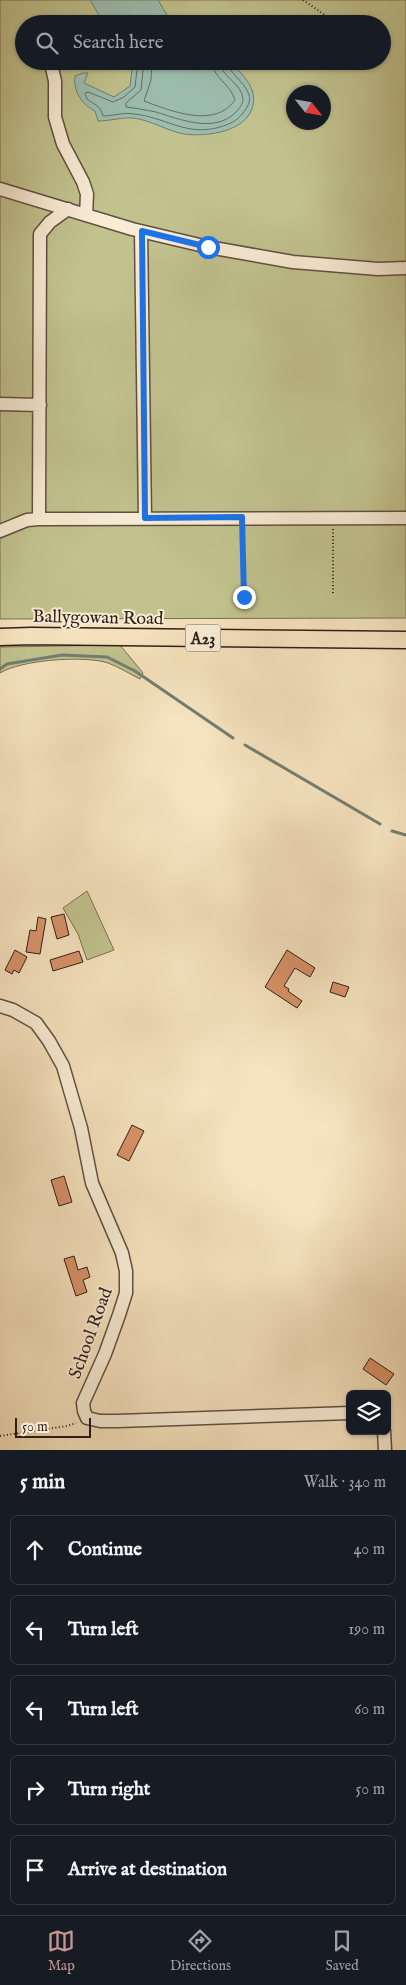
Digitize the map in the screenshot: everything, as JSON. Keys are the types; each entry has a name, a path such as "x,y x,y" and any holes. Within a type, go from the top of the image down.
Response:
{"main road":[{"name":"Ballygowan Road","path":"0,637 406,640"}],"street":[{"path":"52,70 55,81 55,117 63,144 83,182 87,194 86,215"},
{"path":"0,189 142,231 208,247 293,262 378,269 406,268"},
{"path":"39,519 40,234 50,222 68,209"},
{"path":"142,231 145,518"},
{"path":"0,404 40,405"},
{"path":"0,531 27,520 39,519 406,518"},
{"name":"School Road","path":"0,1006 14,1010 36,1022 63,1066 81,1128 92,1183 122,1253 126,1271 126,1293 119,1315 105,1354 83,1403 87,1418"},
{"path":"87,1418 100,1422 118,1422 346,1413"},
{"path":"384,1435 385,1450"}],"path":[{"path":"302,0 324,15"},
{"path":"242,517 244,597"},
{"path":"333,518 333,594"},
{"path":"0,1436 67,1426 87,1418"}],"green space":[{"path":"0,0 406,0 406,618 0,619"},
{"path":"120,645 143,673 140,679 108,663 84,659 37,662 0,673 0,647"},
{"path":"87,891 114,950 87,960 78,934 63,908"}],"water":[{"path":"90,0 158,0 167,15 99,15"},
{"path":"132,70 238,70 247,80 254,98 250,114 235,127 203,135 184,134 133,118 98,121 95,111 79,97 75,87 75,76 88,73 84,83 114,97 130,86"}],"building":[{"path":"64,914 69,935 57,939 51,917"},
{"path":"38,917 46,919 40,954 26,952 30,930 36,931"},
{"path":"15,950 27,957 19,973 14,970 12,974 5,970"},
{"path":"287,950 315,968 310,977 295,968 284,986 302,1001 297,1008 265,987"},
{"path":"79,951 83,962 53,971 50,960"},
{"path":"333,982 349,987 345,997 330,992"},
{"path":"132,1125 144,1131 129,1161 117,1155"},
{"path":"64,1176 72,1202 59,1206 51,1180"},
{"path":"74,1256 78,1270 87,1267 90,1277 83,1280 87,1292 76,1296 64,1259"},
{"path":"370,1358 394,1374 386,1385 363,1369"}],"waterway":[{"path":"0,669 7,664 62,655 107,657 135,671 233,738"},
{"path":"245,745 380,824"},
{"path":"392,831 406,835"}],"route":[{"path":"208,247 142,231 145,518 242,517 244,597"}]}
